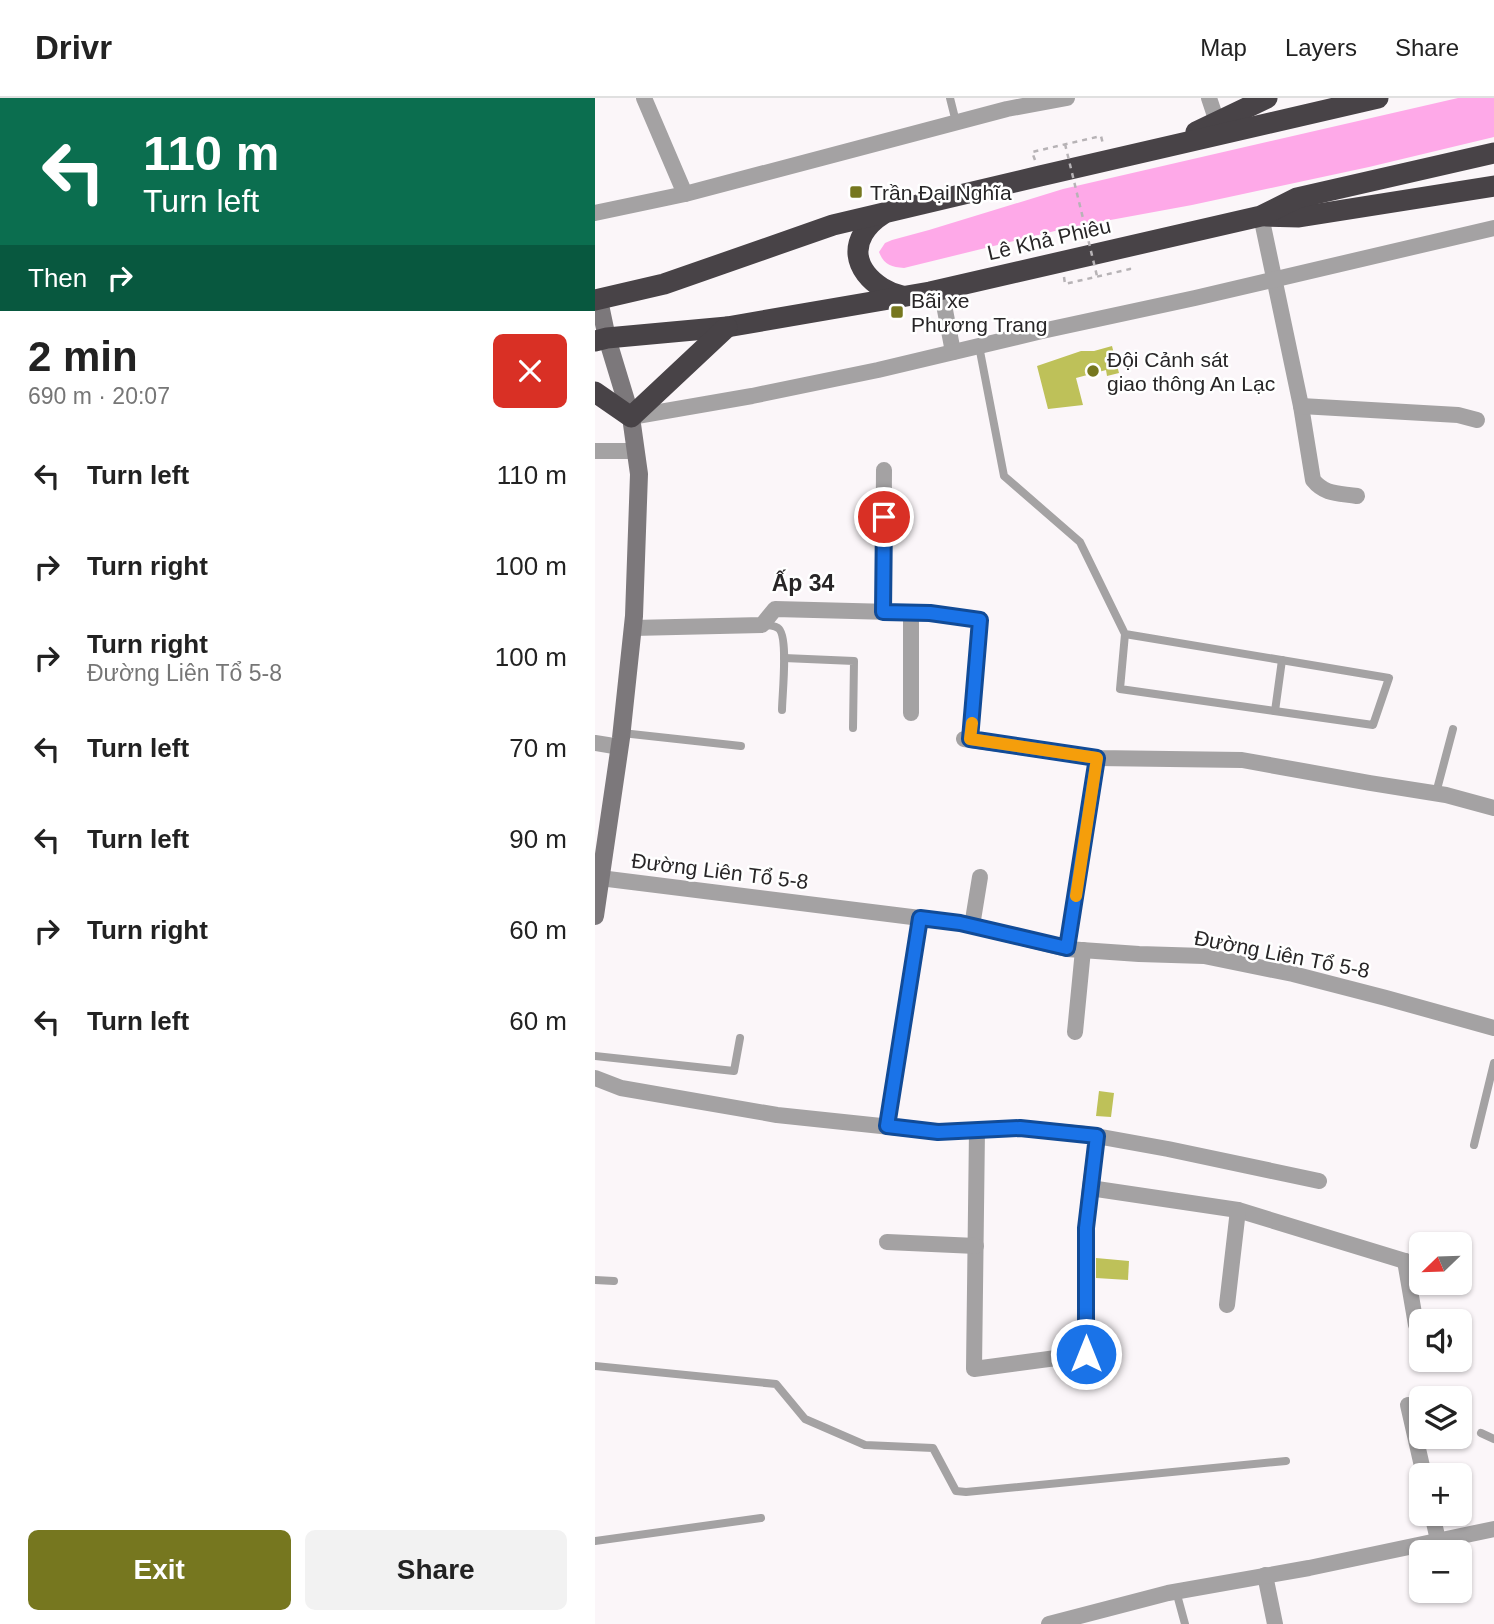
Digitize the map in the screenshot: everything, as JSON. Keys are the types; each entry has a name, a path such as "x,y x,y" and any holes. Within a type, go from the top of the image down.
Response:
{"highway":[{"path":"1157,150 1267,98"},
{"path":"597,300 664,284 824,228 885,212 1378,98"},
{"name":"Lê Khả Phiêu","path":"599,338 727,327 941,289 1261,216 1297,198 1494,153"},
{"path":"1261,216 1299,217 1494,186"},
{"path":"885,212 863,233 858,250 860,264 868,277 879,286 891,293 906,296"},
{"path":"595,392 631,417 727,327"}],"main road":[{"path":"595,916 600,878 599,853 621,740 633,628 639,474 631,417 599,338 597,300"}],"street":[{"path":"644,98 685,194"},
{"path":"595,213 685,194 1007,108 1067,98"},
{"path":"1209,98 1217,122"},
{"path":"1261,216 1301,406 1313,480 1326,491 1357,496"},
{"path":"631,417 878,370 1494,228"},
{"path":"941,289 953,352"},
{"path":"1301,406 1458,415 1477,420"},
{"path":"595,451 635,451"},
{"path":"883,612 884,470"},
{"path":"633,628 762,625 775,609 930,613 980,620 967,739 1097,758 1242,760 1436,793 1494,808"},
{"path":"911,612 911,713"},
{"path":"595,743 621,740"},
{"path":"1075,1032 1075,949 1097,758"},
{"path":"972,926 980,877"},
{"name":"Đường Liên Tổ 5-8","path":"600,878 920,918 972,926 1075,949 1204,956 1306,977 1494,1028"},
{"path":"887,1126 920,918"},
{"path":"595,1078 621,1088 777,1115 938,1132 1020,1128 1097,1136 1319,1181"},
{"path":"977,1130 974,1369 1086,1354 1086,1228 1097,1136"},
{"path":"1090,1188 1238,1210 1409,1263"},
{"path":"1227,1305 1238,1210"},
{"path":"887,1242 976,1246"},
{"path":"1408,1405 1421,1463"},
{"path":"1435,1526 1438,1540 1494,1529"},
{"path":"1049,1624 1176,1591 1309,1568 1409,1546"},
{"path":"1265,1575 1275,1624"}],"lane":[{"path":"950,98 956,122"},
{"path":"979,346 1005,476 1080,542 1125,634 1120,690 1373,725 1389,678 1125,634"},
{"path":"762,625 775,626 782,631 782,710"},
{"path":"784,658 854,661 853,728"},
{"path":"1275,711 1282,660"},
{"path":"1436,793 1453,729"},
{"path":"621,740 741,746"},
{"path":"595,1056 734,1071 740,1038"},
{"path":"1474,1145 1494,1063"},
{"path":"595,1280 614,1281"},
{"path":"595,1366 776,1384 805,1419 865,1445 933,1448 956,1491 1286,1461"},
{"path":"1481,1433 1494,1439"},
{"path":"595,1541 761,1518"},
{"path":"1176,1591 1185,1624"}],"path":[{"path":"1040,176 1032,152 1101,136 1108,161"},
{"path":"1065,144 1097,276"}],"shaded area":[{"path":"1458,98 1494,98 1494,137 1192,205 1067,228 904,268 889,264 879,252 885,243 892,240 1063,189"}],"building":[{"path":"1112,346 1119,373 1107,376 1106,370 1076,378 1083,405 1048,409 1037,366 1081,351"},
{"path":"1099,1091 1114,1093 1111,1117 1096,1116"},
{"path":"1096,1258 1129,1261 1128,1280 1096,1278"}],"slow traffic":[{"path":"972,723 970,739 1097,758 1076,896"}],"place":[{"name":"Trần Đại Nghĩa","path":"856,192"},
{"name":"Bãi xe Phương Trang","path":"897,312"},
{"name":"Đội Cảnh sát giao thông An Lạc","path":"1093,371"}],"district":[{"name":"Ấp 34","path":"803,583"}],"route":[{"path":"884,517 883,612 930,613 980,620 970,739 1097,758 1067,948 960,923 920,918 887,1126 938,1132 1020,1128 1097,1136 1086,1228 1086,1354"}]}
